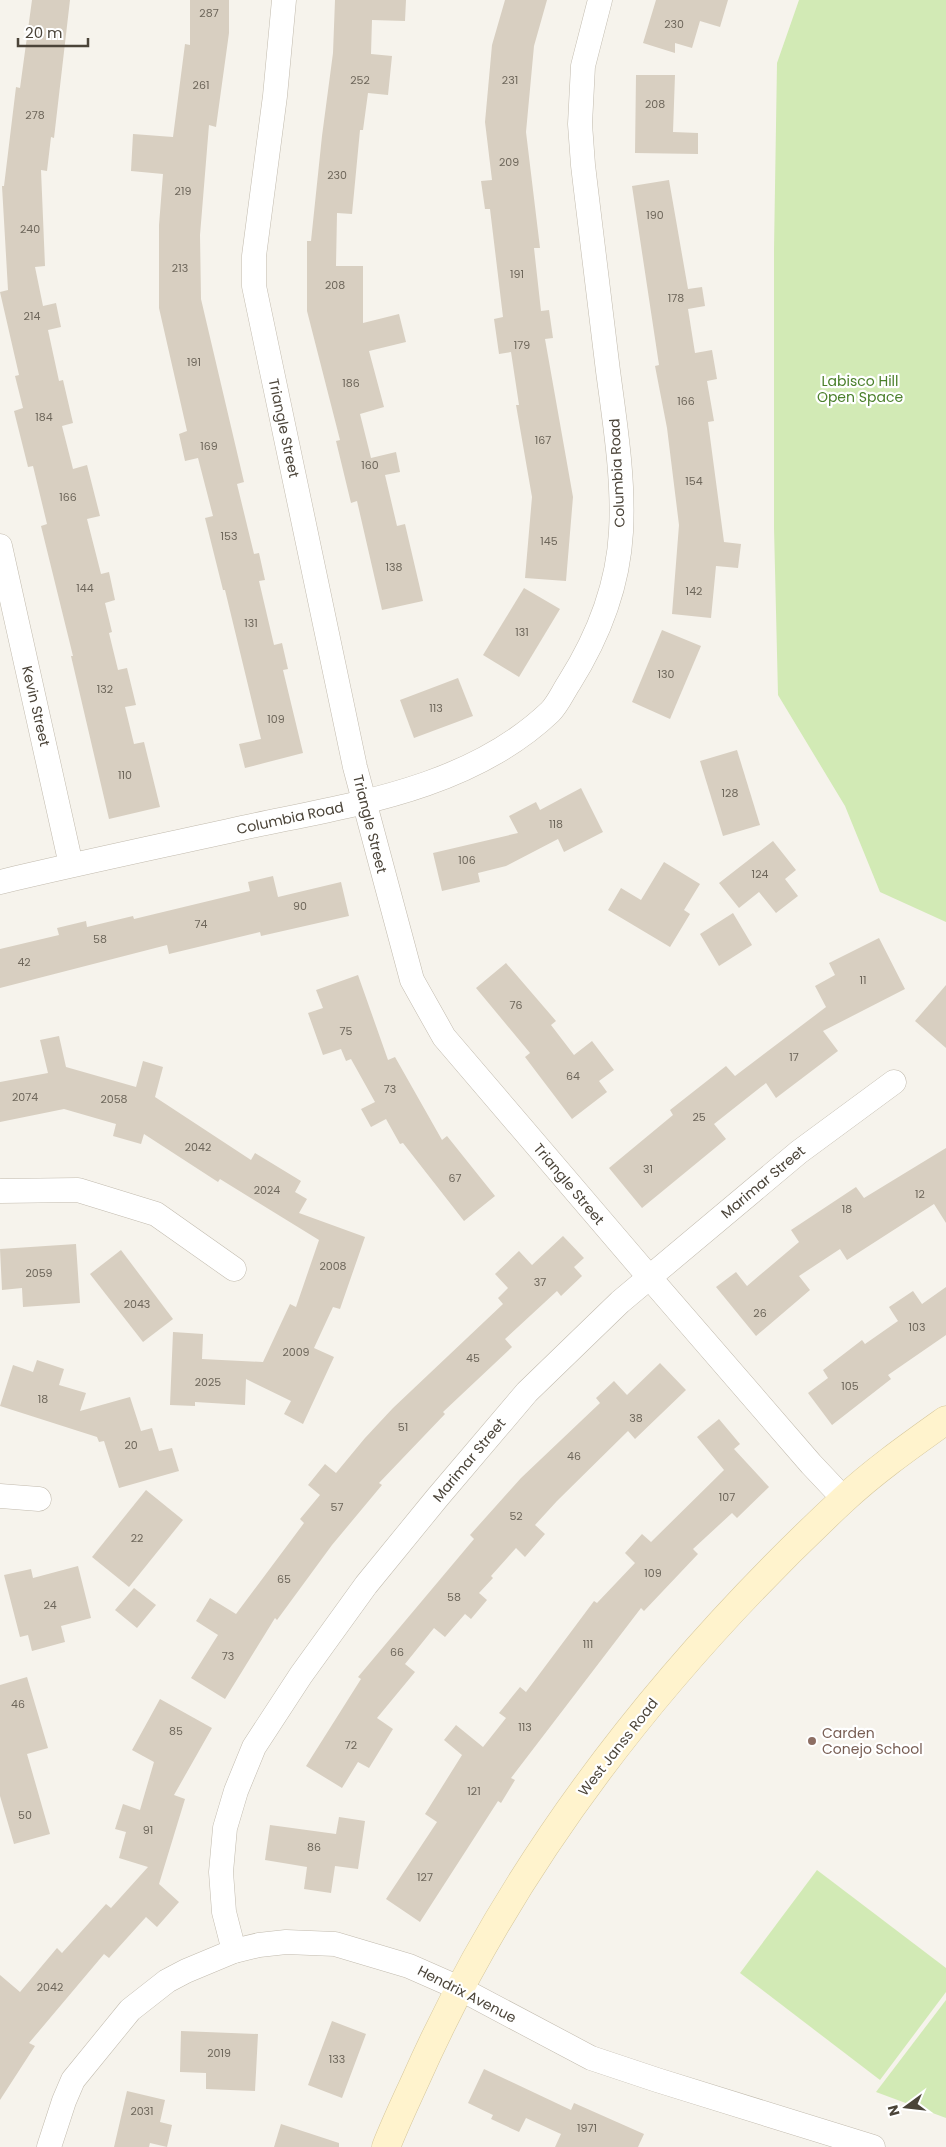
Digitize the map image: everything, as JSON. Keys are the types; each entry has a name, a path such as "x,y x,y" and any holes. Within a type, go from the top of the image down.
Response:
{"main road":[{"name":"West Janss Road","path":"386,2147 432,2043 475,1958 563,1819 611,1752 703,1643 844,1499 946,1420"}],"street":[{"name":"Triangle Street","path":"284,0 275,96 254,256 254,286 363,802 412,980 427,1010 444,1037 650,1278 844,1499"},
{"name":"Columbia Road","path":"0,882 363,802 437,780 490,757 525,733 553,709 594,641 607,605 618,565 621,497 616,432 583,165 580,124 584,66 600,0"},
{"name":"Kevin Street","path":"0,546 71,865"},
{"name":"Marimar Street","path":"234,1951 224,1912 221,1872 225,1828 236,1791 254,1747 301,1675 360,1593 436,1498 527,1392 620,1302 799,1152 894,1082"},
{"path":"0,1191 78,1190 156,1214 234,1269"},
{"path":"0,1496 39,1500"},
{"name":"Hendrix Avenue","path":"49,2147 73,2080 130,2010 166,1981 186,1971 234,1951 259,1945 286,1942 335,1944 410,1966 459,1988 591,2058 873,2147"}],"green space":[{"name":"Labisco Hill Open Space","path":"799,0 946,0 946,922 880,892 845,806 778,695 774,528 774,249 777,63"},
{"path":"817,1870 946,1968 946,1992 880,2080 740,1973"},
{"path":"946,2000 946,2118 876,2092"}],"building":[{"path":"32,0 70,0 54,138 51,137 47,171 41,170 45,266 35,267 43,306 56,303 61,327 48,330 59,381 63,380 73,423 62,426 73,469 87,465 100,516 87,519 101,574 109,572 115,600 105,603 112,632 109,633 118,670 127,668 136,705 125,707 134,744 144,742 160,807 109,819 71,656 73,656 41,526 47,524 33,466 28,467 14,411 23,408 15,376 19,375 0,292 8,290 2,186 4,186 16,87 20,88"},
{"path":"190,0 229,0 229,33 216,127 209,125 200,235 201,299 244,482 237,484 254,554 259,553 265,580 259,581 274,645 282,643 288,669 283,670 303,753 245,768 239,744 261,739 225,590 223,590 205,518 213,516 198,458 185,461 179,434 187,431 159,308 159,225 163,174 131,171 133,134 173,137 185,44 190,45"},
{"path":"335,0 406,0 405,21 372,20 371,54 392,56 388,95 368,93 363,130 360,130 352,214 337,213 336,266 363,266 363,323 399,314 406,342 369,351 384,407 360,414 371,458 396,452 400,472 385,475 397,526 405,524 423,601 382,610 357,501 351,503 336,441 340,440 307,311 307,241 311,241 333,53"},
{"path":"505,0 547,0 534,46 526,132 540,248 534,248 541,311 549,310 553,338 545,339 573,497 566,581 525,578 532,497 516,405 519,405 511,352 499,354 494,319 503,317 490,209 485,209 481,181 492,180 485,122 492,45"},
{"path":"656,0 728,0 720,27 700,21 692,48 675,43 675,53 643,43"},
{"path":"636,75 675,75 673,132 698,133 698,154 635,153"},
{"path":"669,180 688,289 702,287 705,306 688,309 695,353 712,350 717,379 707,381 714,421 708,422 724,542 741,544 738,568 716,566 711,618 672,614 679,525 667,428 655,366 659,365 632,186"},
{"path":"524,588 560,609 519,677 483,655"},
{"path":"662,630 701,646 670,719 632,702"},
{"path":"458,678 473,716 414,738 400,700"},
{"path":"737,750 760,825 723,836 700,761"},
{"path":"581,788 603,832 564,852 558,839 506,866 478,873 480,882 442,891 433,853 518,833 509,816 536,802 540,810"},
{"path":"773,841 796,870 785,879 798,896 776,913 759,892 739,908 719,883"},
{"path":"664,862 700,884 684,910 690,914 670,947 608,910 621,888 641,900"},
{"path":"273,876 278,897 341,882 349,916 261,936 260,932 169,954 167,945 0,988 0,949 59,935 57,928 86,921 87,927 133,916 134,919 250,891 248,882"},
{"path":"733,913 752,945 719,966 700,934"},
{"path":"879,938 905,989 823,1031 838,1051 776,1098 766,1083 714,1124 726,1139 642,1208 609,1168 673,1115 670,1110 726,1066 735,1076 826,1007 815,986 835,975 829,963"},
{"path":"506,963 556,1021 551,1025 574,1055 592,1041 614,1070 599,1081 607,1092 572,1119 525,1057 530,1053 476,988"},
{"path":"358,975 388,1060 395,1057 442,1140 447,1136 495,1196 464,1221 403,1143 400,1144 386,1119 371,1127 361,1109 375,1102 351,1059 346,1061 341,1049 323,1055 308,1013 323,1008 316,990"},
{"path":"946,985 946,1048 915,1021"},
{"path":"59,1036 66,1067 136,1087 143,1061 163,1067 155,1097 251,1160 255,1153 301,1181 295,1192 307,1199 299,1213 365,1237 340,1309 333,1307 314,1348 334,1357 303,1424 284,1414 291,1401 246,1379 245,1405 195,1402 195,1406 170,1405 173,1332 203,1334 202,1359 263,1362 290,1304 296,1307 319,1240 220,1179 218,1182 144,1134 141,1144 113,1136 116,1124 64,1109 0,1122 0,1082 48,1073 40,1040"},
{"path":"946,1148 946,1223 934,1204 847,1260 840,1249 799,1276 810,1290 756,1336 716,1287 736,1272 747,1286 799,1242 791,1230 856,1187 864,1198"},
{"path":"563,1236 584,1258 574,1267 582,1276 561,1296 557,1291 505,1339 512,1347 443,1412 445,1414 379,1483 382,1485 332,1545 277,1620 275,1618 225,1699 191,1678 218,1635 196,1621 210,1598 236,1614 304,1523 300,1519 320,1495 308,1485 325,1464 336,1473 393,1408 503,1304 498,1298 508,1288 495,1274 519,1251 532,1265"},
{"path":"76,1244 80,1303 23,1307 22,1288 2,1290 0,1249"},
{"path":"121,1250 173,1319 143,1342 90,1274"},
{"path":"946,1287 946,1335 888,1375 891,1379 832,1425 808,1393 828,1378 823,1370 862,1340 865,1344 898,1321 889,1307 913,1291 922,1304"},
{"path":"37,1360 64,1369 59,1385 86,1393 80,1411 130,1397 141,1431 152,1428 159,1451 172,1448 179,1471 119,1488 104,1441 99,1442 97,1437 0,1406 13,1365 33,1372"},
{"path":"660,1363 686,1390 635,1439 628,1431 557,1501 535,1525 545,1534 525,1557 516,1548 491,1576 493,1578 479,1593 487,1600 471,1619 465,1614 445,1637 434,1628 405,1664 415,1672 377,1718 393,1729 369,1768 358,1762 342,1788 306,1766 361,1679 358,1677 474,1539 470,1535 521,1478 600,1403 596,1398 614,1381 627,1395"},
{"path":"719,1419 740,1444 734,1449 769,1487 737,1518 732,1513 693,1549 698,1554 644,1611 641,1608 511,1778 515,1780 501,1803 498,1801 420,1922 386,1899 437,1822 425,1814 462,1755 444,1740 456,1725 483,1747 506,1718 499,1713 520,1687 526,1692 594,1601 597,1603 635,1563 625,1553 642,1534 651,1542 724,1470 697,1437"},
{"path":"146,1490 183,1520 129,1587 92,1557"},
{"path":"78,1566 91,1618 61,1626 65,1642 32,1651 28,1635 20,1637 4,1575 31,1569 33,1578"},
{"path":"134,1588 156,1605 137,1628 115,1610"},
{"path":"27,1677 48,1748 27,1754 50,1834 14,1844 0,1796 0,1685"},
{"path":"160,1699 212,1728 174,1795 185,1799 159,1884 179,1902 157,1927 146,1917 109,1958 104,1954 29,2043 35,2046 0,2100 0,1975 20,1992 57,1948 62,1953 106,1904 111,1908 148,1867 119,1858 126,1832 115,1829 123,1804 140,1810 154,1762 132,1750"},
{"path":"339,1817 365,1821 358,1869 335,1866 331,1893 304,1889 307,1867 265,1860 270,1825 336,1834"},
{"path":"332,2021 366,2034 342,2098 308,2085"},
{"path":"181,2031 258,2034 255,2091 206,2089 206,2073 180,2072"},
{"path":"484,2069 571,2110 574,2103 644,2134 638,2147 555,2147 561,2134 526,2118 519,2132 491,2119 493,2115 468,2103"},
{"path":"127,2091 165,2100 160,2122 172,2125 167,2147 150,2143 149,2147 114,2147"},
{"path":"281,2124 339,2143 339,2147 274,2147"}],"place":[{"name":"Carden Conejo School","path":"812,1741"}]}
